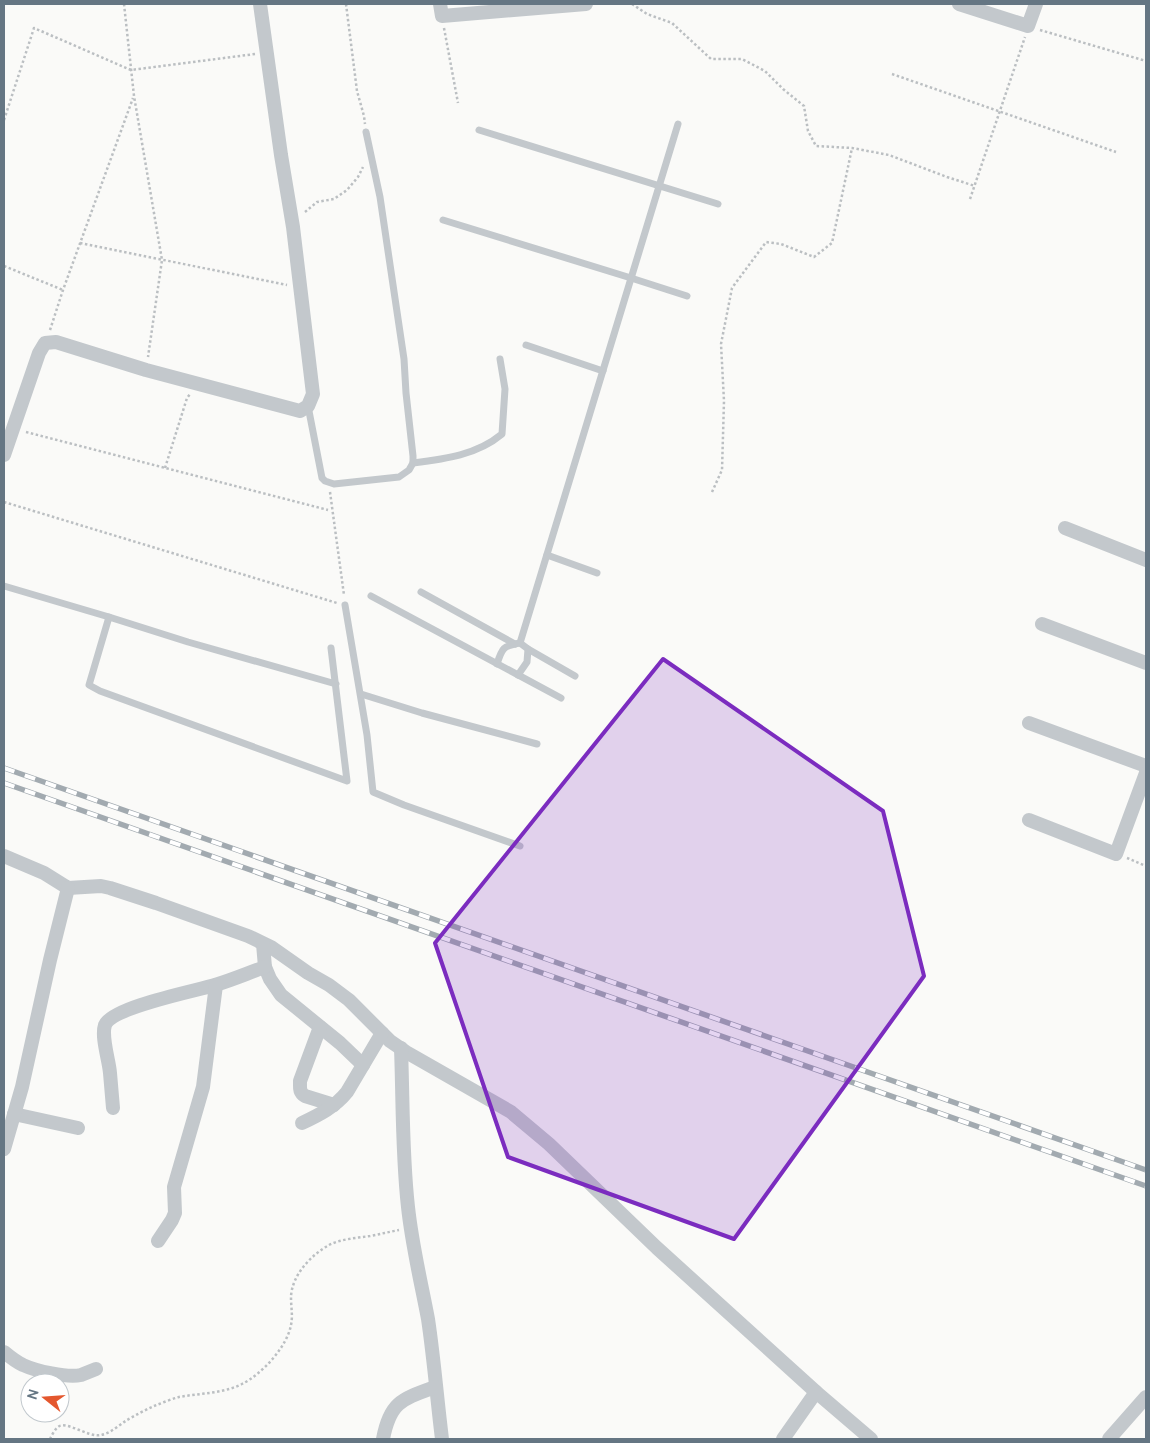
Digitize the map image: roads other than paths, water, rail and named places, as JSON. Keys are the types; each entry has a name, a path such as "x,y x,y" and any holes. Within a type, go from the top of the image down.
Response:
{"street":[{"path":"4,455 39,353 45,343 56,342 146,370 300,411 308,406 313,394 293,227 260,4"},
{"path":"441,10 586,4"},
{"path":"959,4 1028,26 1036,4"},
{"path":"1065,528 1146,560"},
{"path":"1042,624 1146,663"},
{"path":"1029,723 1146,766"},
{"path":"1029,820 1116,854 1146,773"},
{"path":"4,856 44,873 68,888 101,886 110,888 248,936 271,947 329,985 349,1000 390,1041 511,1112 549,1144 656,1248 871,1439"},
{"path":"4,1149 22,1087 68,888"},
{"path":"263,944 265,967 270,979 281,995 350,1051 363,1065"},
{"path":"113,1108 104,1033 108,1019 119,1013 179,993 216,985 265,967"},
{"path":"158,1241 172,1220 174,1213 174,1187 203,1087 216,985"},
{"path":"320,1027 300,1081 300,1089 301,1094 305,1096 334,1105"},
{"path":"302,1124 326,1111 340,1100 347,1092 382,1033"},
{"path":"401,1048 403,1156 410,1228 428,1322 442,1439"},
{"path":"14,1114 78,1128"},
{"path":"4,1352 24,1366 56,1374 81,1375 96,1369"},
{"path":"383,1439 392,1412 400,1403 409,1396 435,1387"},
{"path":"783,1439 816,1392"},
{"path":"1109,1439 1146,1397"}],"lane":[{"path":"518,643 678,124"},
{"path":"479,130 718,204"},
{"path":"308,406 322,478 329,483 399,477 409,470 413,463 404,359 380,197 366,132"},
{"path":"443,220 687,296"},
{"path":"526,345 603,370"},
{"path":"413,463 461,455 491,443 502,434 505,389 500,359"},
{"path":"546,555 596,573"},
{"path":"4,586 188,642 336,684"},
{"path":"421,592 518,643 575,676"},
{"path":"372,596 562,698"},
{"path":"345,605 361,694 373,792 404,805 520,846"},
{"path":"108,617 89,685 100,691 347,781 331,648"},
{"path":"497,664 501,653 507,645 518,643"},
{"path":"518,675 527,662 528,649"},
{"path":"361,694 422,713 537,744"}],"railway":[{"path":"4,768 1146,1170"},
{"path":"4,783 1146,1186"}]}
